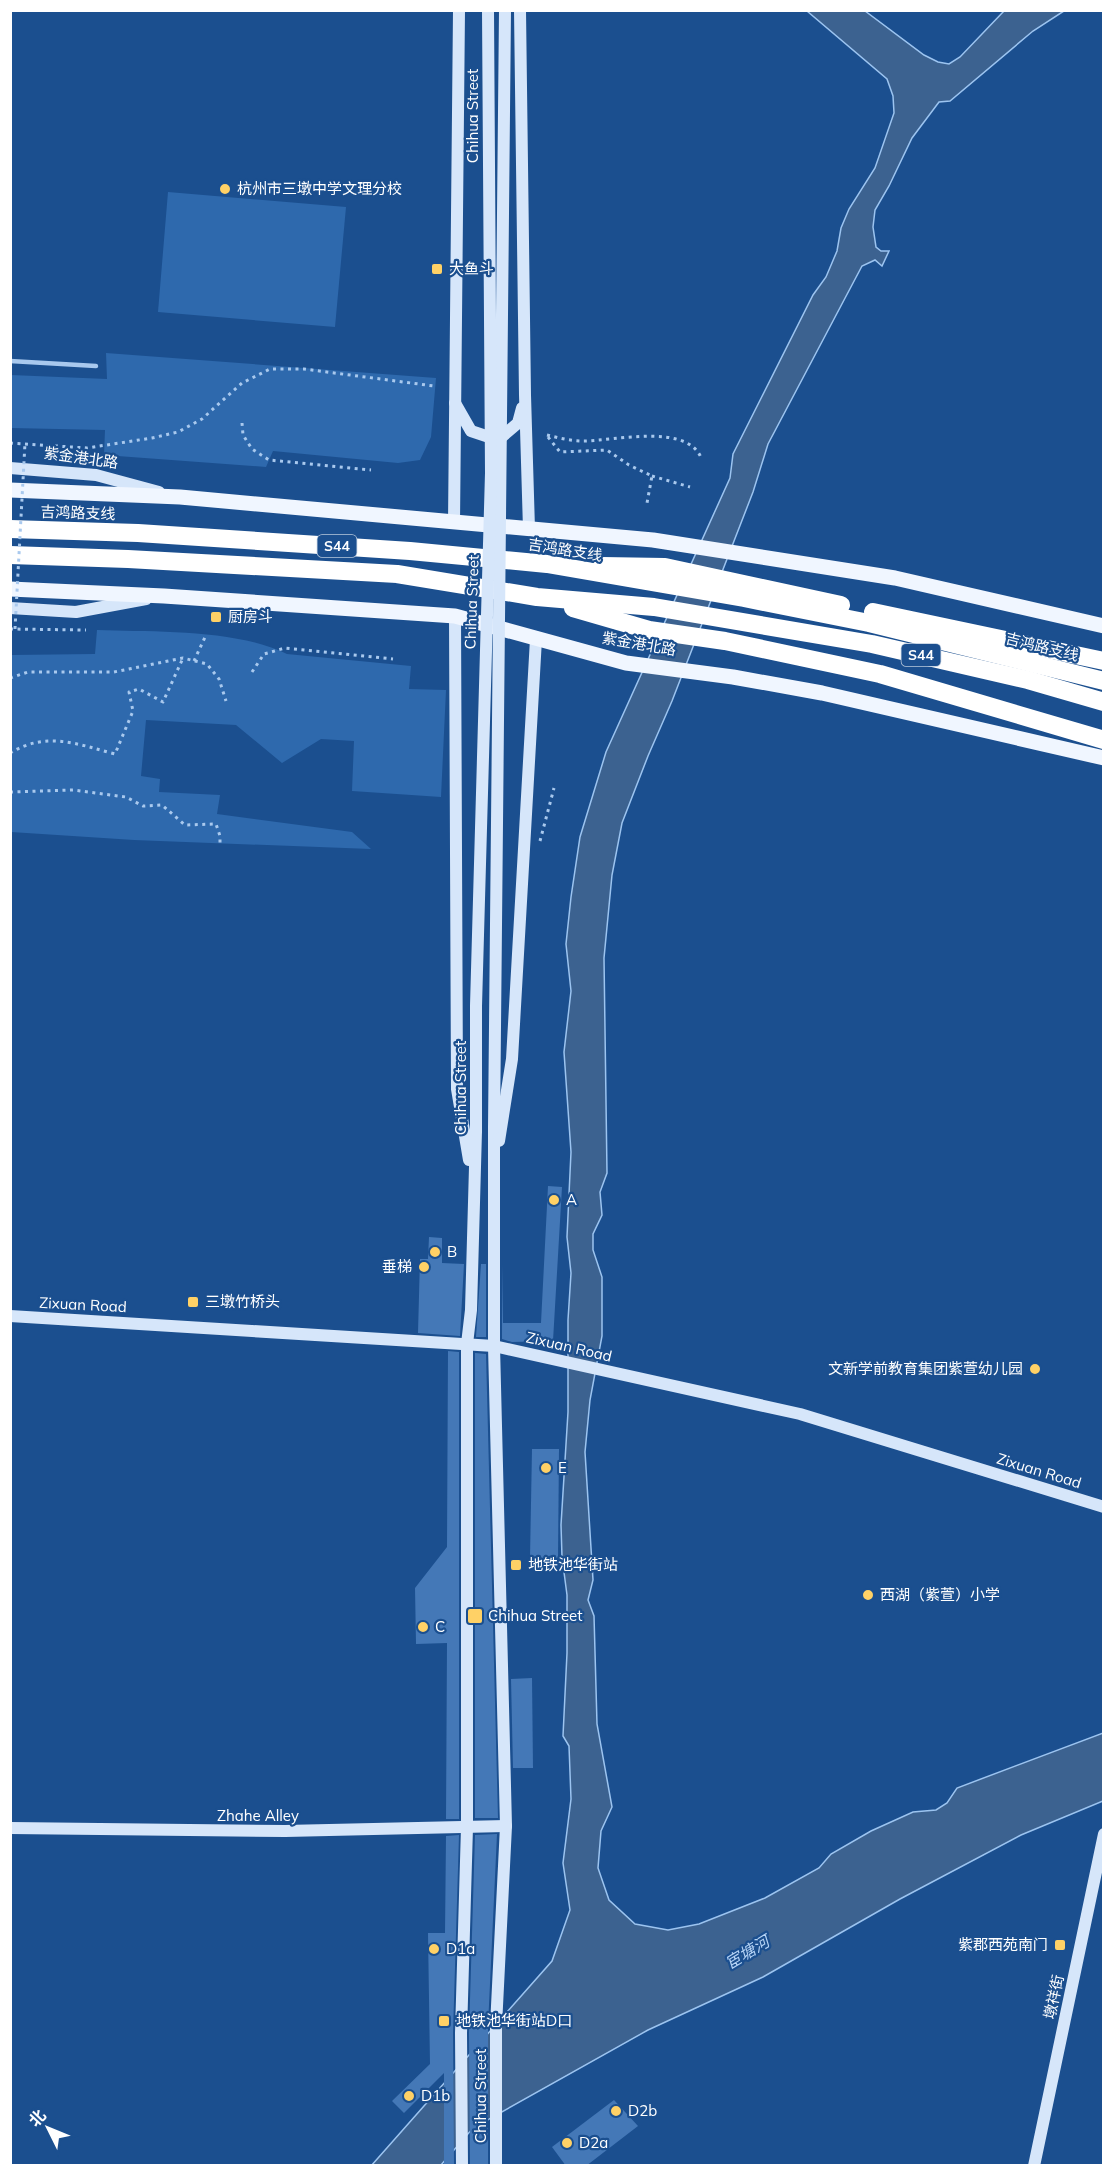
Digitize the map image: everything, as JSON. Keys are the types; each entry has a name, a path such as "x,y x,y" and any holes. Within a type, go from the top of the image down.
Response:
{"highway":[{"name":"吉鸿路支线","path":"10,529 138,533 410,551 547,564 661,585 745,591 1104,681"},
{"name":"S44","path":"10,555 397,574 537,597 654,607 872,644 1028,680 1104,702"},
{"path":"547,564 665,567 745,591 1104,661"},
{"path":"537,597 649,630 725,641 880,674 1104,740"}],"main road":[{"path":"454,523 459,10"},
{"name":"Chihua Street","path":"462,2166 462,2033 467,1827 467,1344 471,1310 476,1131 476,1006 491,473 488,10"},
{"name":"Chihua Street","path":"496,2166 496,2026 506,1826 494,1346 505,10"},
{"path":"520,10 529,529"},
{"path":"455,402 471,431 498,440 518,423 525,395"},
{"name":"紫金港北路","path":"10,468 96,476 180,497"},
{"name":"紫金港北路","path":"10,490 180,497 673,543 895,578 1104,626"},
{"name":"紫金港北路","path":"10,589 164,596 455,616 626,663 711,674 822,693 1104,758"},
{"name":"紫金港北路","path":"10,608 76,612 164,596"},
{"path":"455,616 457,1089 473,1180"},
{"path":"494,1178 512,1059 536,639"},
{"name":"Zixuan Road","path":"10,1316 494,1346 800,1414 1104,1507"},
{"name":"Zhahe Alley","path":"10,1828 285,1831 506,1826"},
{"name":"墩祥街","path":"1034,2166 1103,1837"}],"lane":[{"path":"10,361 96,366"}],"path":[{"path":"10,443 87,448 178,432 201,418 242,383 270,369 304,369 434,386"},
{"path":"242,423 243,435 252,449 270,459 371,470"},
{"path":"690,487 652,476 629,465 608,450 560,452 547,435 583,441 663,436 683,440 699,450 702,460"},
{"path":"25,443 13,629 86,630"},
{"path":"647,503 652,476"},
{"path":"194,661 206,635"},
{"path":"252,672 264,654 285,648 393,659"},
{"path":"10,753 29,743 62,740 115,754 133,711 129,692 139,689 163,702 183,658"},
{"path":"10,678 28,672 114,672 183,658 207,664 219,679 226,701"},
{"path":"10,792 74,790 126,797 143,806 162,805 185,825 216,825 220,843"}],"shaded area":[{"path":"168,192 346,207 335,327 158,312"},
{"path":"106,353 436,378 431,437 420,460 398,463 273,451 266,467 104,455 105,430 11,428 11,375 107,379"},
{"path":"97,630 194,633 244,640 287,654 411,666 409,689 446,690 441,797 352,791 354,741 321,739 282,763 236,725 146,720 141,776 160,779 159,792 220,795 217,814 352,832 371,849 134,840 11,832 11,655 95,654"}],"water":[{"name":"宦塘河","path":"807,11 865,11 924,55 938,62 949,64 960,57 1004,11 1064,11 1033,31 950,101 939,102 912,138 875,210 873,227 876,247 881,251 889,251 882,266 875,260 862,266 768,444 753,492 622,823 612,875 604,958 607,1173 600,1192 602,1215 593,1234 593,1250 602,1277 602,1336 590,1400 585,1452 593,1580 588,1600 594,1616 597,1724 612,1807 601,1831 598,1868 609,1900 635,1924 668,1930 699,1924 765,1898 819,1868 831,1854 871,1831 913,1812 936,1810 947,1803 957,1788 1103,1733 1103,1801 1021,1835 900,1899 763,1977 648,2030 473,2128 441,2165 371,2166 552,1961 570,1910 563,1863 571,1799 569,1746 563,1736 567,1595 561,1525 568,1412 568,1320 571,1273 567,1237 571,1152 564,1052 571,991 566,944 571,897 580,837 606,752 730,478 733,454 813,295 826,277 837,251 841,228 849,209 875,168 894,113 893,96 887,79"}],"building":[{"path":"548,1186 562,1187 553,1341 512,1342 502,1339 502,1264 503,1323 541,1323"},
{"path":"429,1237 442,1238 442,1263 464,1264 460,1336 418,1333 420,1259 428,1259"},
{"path":"481,1264 486,1264 486,1337 476,1337"},
{"path":"448,1351 459,1352 459,1819 446,1819 447,1643 416,1644 415,1588 447,1547"},
{"path":"475,1353 486,1354 498,1818 475,1818"},
{"path":"532,1449 559,1449 558,1559 530,1558"},
{"path":"532,1678 533,1768 513,1768 511,1679"},
{"path":"497,1834 488,2026 488,2166 470,2166 469,2033 475,1835"},
{"path":"459,1835 453,2033 454,2166 444,2166 444,2073 404,2113 392,2101 430,2064 428,1933 445,1933 446,1836"},
{"path":"614,2100 638,2126 586,2166 566,2166 552,2147"}],"place":[{"name":"杭州市三墩中学文理分校","path":"225,189"},
{"name":"大鱼斗","path":"437,269"},
{"name":"厨房斗","path":"216,617"},
{"name":"A","path":"554,1200"},
{"name":"B","path":"435,1252"},
{"name":"垂梯","path":"424,1267"},
{"name":"三墩竹桥头","path":"193,1302"},
{"name":"文新学前教育集团紫萱幼儿园","path":"1035,1369"},
{"name":"E","path":"546,1468"},
{"name":"地铁池华街站","path":"516,1565"},
{"name":"西湖（紫萱）小学","path":"868,1595"},
{"name":"Chihua Street","path":"475,1616"},
{"name":"C","path":"423,1627"},
{"name":"紫郡西苑南门","path":"1060,1945"},
{"name":"D1a","path":"434,1949"},
{"name":"地铁池华街站D口","path":"444,2021"},
{"name":"D1b","path":"409,2096"},
{"name":"D2b","path":"616,2111"},
{"name":"D2a","path":"567,2143"}]}
